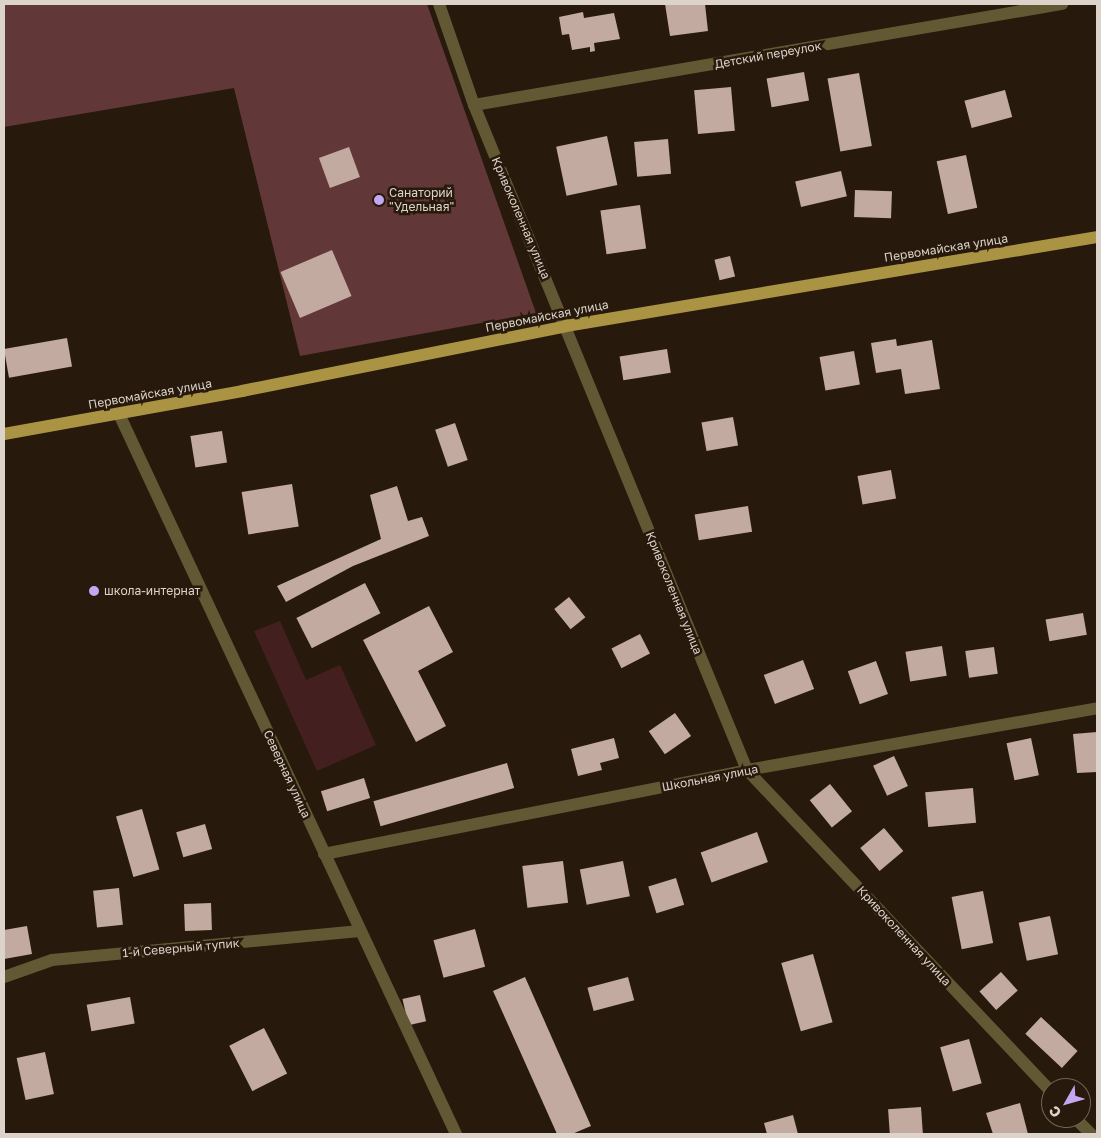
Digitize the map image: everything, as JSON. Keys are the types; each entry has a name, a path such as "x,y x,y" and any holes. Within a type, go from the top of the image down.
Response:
{"main road":[{"name":"Первомайская улица","path":"4,434 119,414 566,326 1097,238"}],"street":[{"name":"Кривоколенная улица","path":"439,4 474,105 747,770 1041,1081"},
{"name":"Детский переулок","path":"474,105 1062,4"},
{"name":"Северная улица","path":"119,414 456,1134"},
{"name":"Школьная улица","path":"324,854 747,770 1097,708"},
{"name":"1-й Северный тупик","path":"4,977 52,960 360,931"}],"shaded area":[{"name":"Санаторий \"Удельная\"","path":"4,4 427,4 536,313 300,356 234,88 4,127"},
{"path":"280,621 306,680 340,665 376,745 317,771 254,631"}],"building":[{"path":"665,4 705,4 708,31 670,36"},
{"path":"583,12 584,18 614,13 620,39 594,43 595,51 590,52 590,47 572,50 569,34 562,35 559,17"},
{"path":"804,72 809,101 772,107 767,79"},
{"path":"859,73 872,146 840,151 827,79"},
{"path":"731,87 735,131 698,134 694,90"},
{"path":"1005,90 1012,117 972,128 964,101"},
{"path":"607,136 617,185 567,196 556,147"},
{"path":"668,139 671,174 637,177 634,142"},
{"path":"349,147 360,177 330,188 319,158"},
{"path":"966,155 977,208 948,214 937,161"},
{"path":"841,171 847,196 801,207 795,182"},
{"path":"855,190 892,191 891,218 854,217"},
{"path":"640,205 646,249 607,254 600,211"},
{"path":"332,250 352,296 300,318 280,272"},
{"path":"730,256 735,276 720,280 714,260"},
{"path":"67,338 72,367 9,378 4,349"},
{"path":"896,339 897,346 932,340 940,389 905,394 901,369 876,373 871,343"},
{"path":"667,349 671,373 623,380 620,357"},
{"path":"854,351 860,384 825,391 820,357"},
{"path":"733,417 738,446 707,451 701,423"},
{"path":"455,423 468,460 448,467 435,430"},
{"path":"222,431 227,463 195,468 190,436"},
{"path":"891,470 896,499 863,504 858,476"},
{"path":"292,484 299,526 248,534 242,492"},
{"path":"397,486 408,521 422,517 429,536 353,566 286,602 277,586 381,539 370,495"},
{"path":"748,506 752,532 699,540 695,514"},
{"path":"365,583 380,613 312,648 296,618"},
{"path":"569,597 585,617 571,629 554,609"},
{"path":"429,606 453,652 418,671 446,726 416,742 363,640"},
{"path":"1083,613 1087,635 1049,641 1046,620"},
{"path":"640,634 650,654 621,668 611,649"},
{"path":"942,646 947,676 910,681 905,652"},
{"path":"994,647 998,674 969,678 965,651"},
{"path":"803,660 814,689 775,704 764,675"},
{"path":"876,661 888,694 860,704 848,671"},
{"path":"675,713 691,736 665,754 649,731"},
{"path":"1097,732 1097,772 1077,773 1073,734"},
{"path":"614,738 619,758 600,763 602,770 578,776 571,749"},
{"path":"1031,738 1039,775 1014,780 1007,743"},
{"path":"894,756 908,786 887,796 873,766"},
{"path":"507,763 514,788 381,826 373,801"},
{"path":"364,778 370,798 327,811 321,791"},
{"path":"830,784 852,811 832,828 810,800"},
{"path":"973,788 976,823 928,827 925,792"},
{"path":"142,809 159,870 133,877 116,816"},
{"path":"205,824 212,849 183,857 176,832"},
{"path":"884,828 903,851 880,871 860,848"},
{"path":"757,832 768,862 712,883 701,853"},
{"path":"563,861 568,903 527,908 522,866"},
{"path":"623,861 630,896 587,905 580,869"},
{"path":"676,878 684,905 656,913 648,886"},
{"path":"119,888 123,925 97,928 93,891"},
{"path":"983,891 993,943 962,949 952,897"},
{"path":"211,903 212,930 185,931 184,904"},
{"path":"1050,916 1058,954 1027,961 1019,923"},
{"path":"27,926 32,954 4,959 4,930"},
{"path":"475,929 485,967 444,978 433,940"},
{"path":"813,954 833,1022 801,1031 781,963"},
{"path":"1001,972 1018,991 996,1010 979,991"},
{"path":"525,977 591,1126 572,1134 557,1134 493,991"},
{"path":"628,977 634,1000 594,1011 587,988"},
{"path":"420,995 426,1021 409,1025 402,999"},
{"path":"130,997 135,1024 91,1031 87,1005"},
{"path":"1041,1017 1078,1051 1062,1068 1025,1034"},
{"path":"264,1028 287,1073 252,1091 229,1046"},
{"path":"969,1039 982,1083 953,1091 940,1047"},
{"path":"45,1052 54,1094 26,1100 17,1058"},
{"path":"1020,1103 1028,1134 993,1134 986,1113"},
{"path":"921,1107 923,1134 890,1134 888,1109"},
{"path":"793,1115 798,1134 767,1134 764,1123"}],"place":[{"name":"Санаторий \"Удельная\"","path":"379,200"},
{"name":"школа-интернат","path":"94,591"}]}
